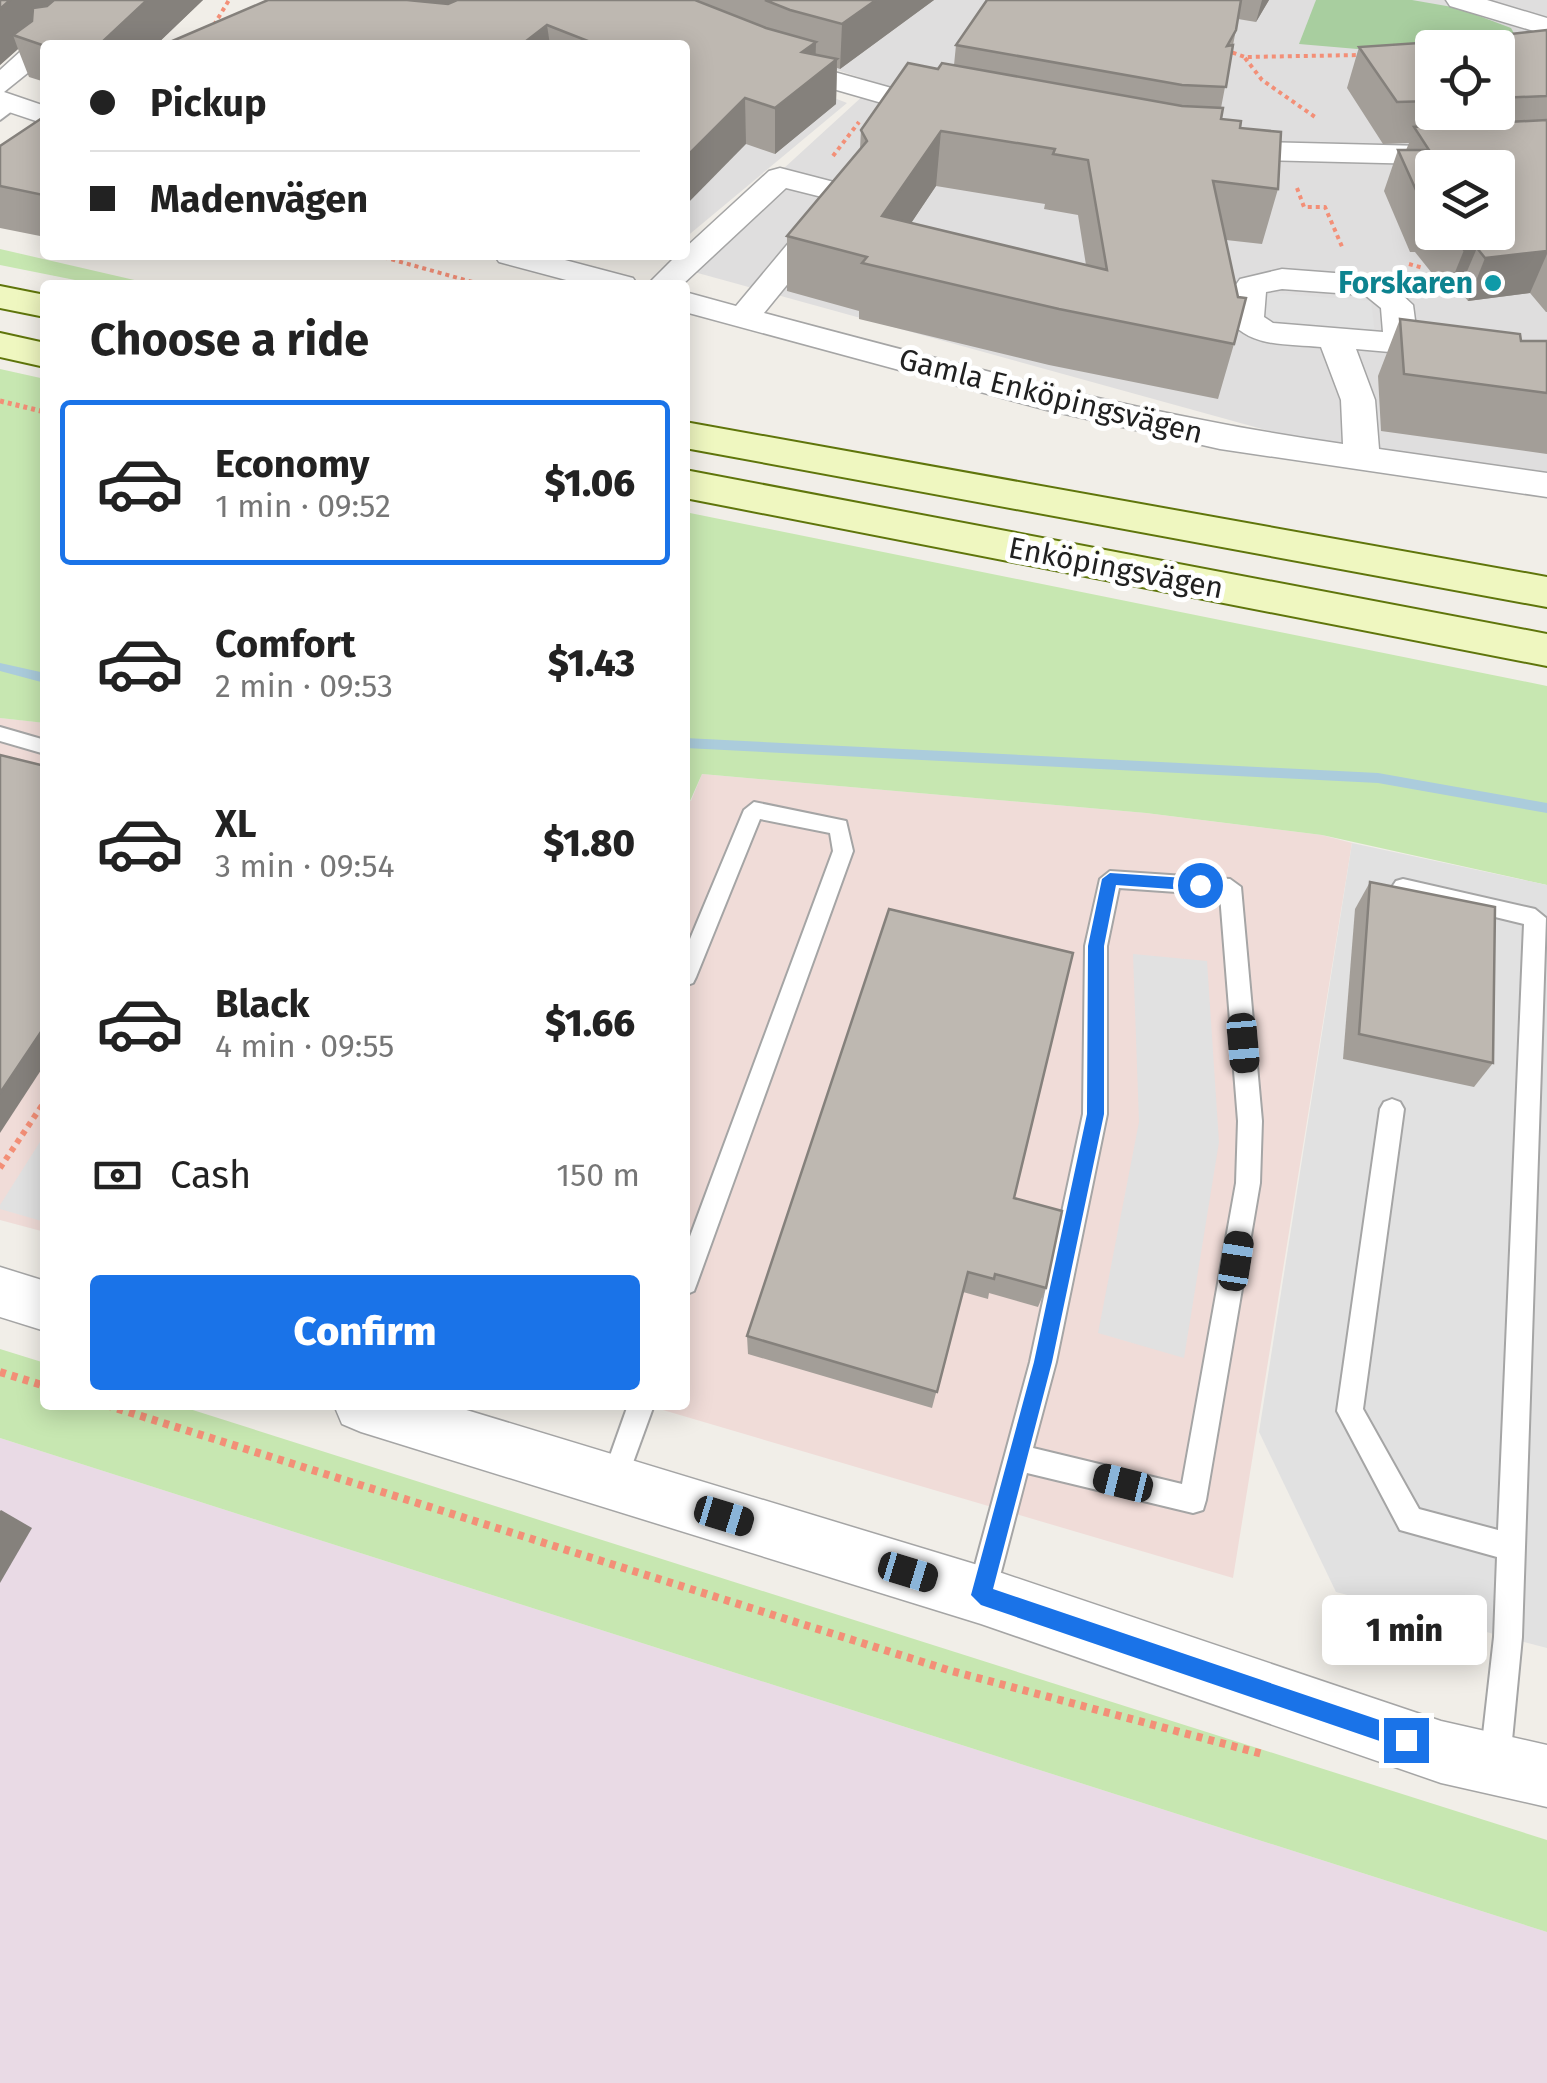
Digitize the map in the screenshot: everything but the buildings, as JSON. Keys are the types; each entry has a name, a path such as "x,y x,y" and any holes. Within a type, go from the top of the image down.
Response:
{"main road":[{"path":"0,297 40,305"},
{"path":"0,345 40,353"},
{"name":"Enköpingsvägen","path":"690,436 1547,592"},
{"name":"Enköpingsvägen","path":"690,485 1547,650"}],"street":[{"path":"58,40 93,0"},
{"path":"1459,0 1547,27"},
{"path":"760,56 881,94 985,114"},
{"path":"40,60 3,102 40,113"},
{"path":"1190,148 1360,156 1472,156 1547,148"},
{"path":"690,259 780,177 846,194 743,318"},
{"path":"529,260 603,280"},
{"path":"667,280 689,260"},
{"name":"Gamla Enköpingsvägen","path":"690,303 1060,402 1220,438 1547,484"},
{"path":"1336,340 1358,400 1362,460"},
{"path":"0,1292 40,1304"},
{"path":"377,1410 981,1595 1441,1752 1521,1770"}],"lane":[{"path":"0,734 40,746"},
{"path":"690,965 754,810 839,827 844,851 690,1269"},
{"path":"981,1595 1017,1457 1043,1362 1096,1114 1096,946 1110,879 1230,887 1250,1121 1248,1183 1193,1500 1017,1457"},
{"path":"1403,887 1535,918 1508,1637 1521,1770"},
{"path":"1392,1108 1350,1412 1410,1520 1512,1547"},
{"path":"614,1482 639,1410"}],"path":[{"path":"209,28 218,23 222,6 228,0"},
{"path":"1211,46 1245,56 1376,55"},
{"path":"1245,56 1262,80 1302,107 1360,156"},
{"path":"810,185 881,94"},
{"path":"1293,178 1304,207 1324,207 1342,248"},
{"path":"394,260 464,280"},
{"path":"1423,268 1429,284"},
{"path":"0,401 40,411"},
{"path":"0,1168 40,1108"},
{"path":"0,1372 40,1384"},
{"path":"122,1410 948,1670 1276,1758"}],"shaded area":[{"path":"585,0 687,40 482,40"},
{"path":"635,0 1547,0 1547,472 1316,444 676,267 690,260 690,254 877,83 710,29"},
{"path":"690,41 847,103 690,234"},
{"path":"1262,292 1371,301 1375,334 1263,325"},
{"path":"0,718 40,722 40,1231 0,1220"},
{"path":"702,774 1146,813 1322,835 1352,843 1233,1578 663,1410 690,1410 691,801"},
{"path":"1352,843 1547,885 1547,1648 1336,1592 1259,1432"},
{"path":"1133,954 1207,961 1219,1142 1184,1358 1098,1333 1139,1122"},
{"path":"40,1142 40,1221 0,1209"},
{"path":"0,1438 1547,1932 1547,2083 0,2083"}],"green space":[{"path":"1316,0 1412,0 1458,8 1512,30 1415,30 1415,46 1369,50 1299,44"},
{"path":"0,249 134,280 75,280 0,265"},
{"path":"0,369 40,378 40,722 0,718"},
{"path":"690,513 1547,686 1547,885 1322,835 1146,813 702,774 690,801"},
{"path":"0,1349 40,1361 40,1410 193,1410 1547,1840 1547,1932 0,1438"}],"waterway":[{"path":"0,667 40,677"},
{"path":"690,743 1378,778 1547,808"}],"place":[{"name":"Forskaren","path":"1493,283"}],"route":[{"path":"1200,885 1110,879 1096,946 1096,1114 1043,1362 981,1595 1406,1740"}]}
